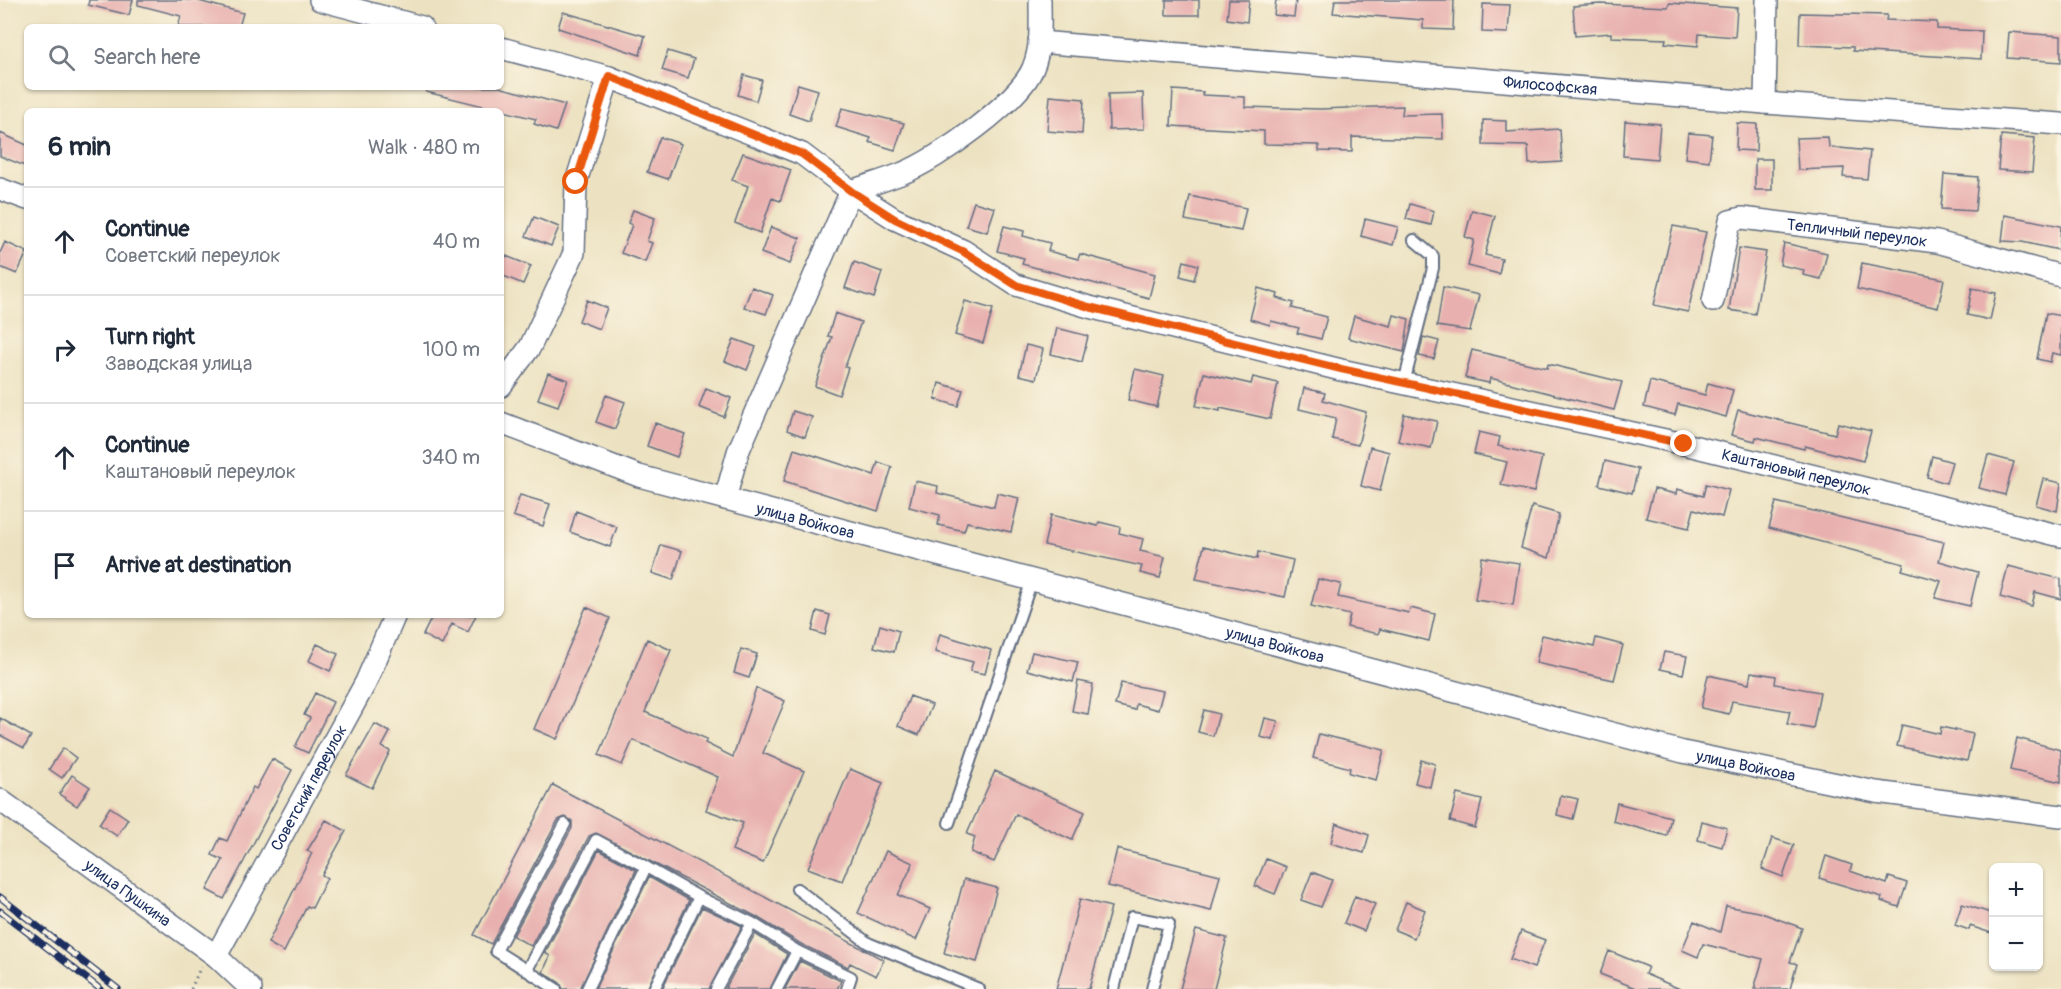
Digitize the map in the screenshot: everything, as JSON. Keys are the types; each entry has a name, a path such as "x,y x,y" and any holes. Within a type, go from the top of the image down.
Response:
{"street":[{"path":"320,0 411,24"},
{"path":"725,499 738,452 851,191 905,173 958,141 1021,90 1034,68 1039,42 1040,0"},
{"path":"1765,103 1767,0"},
{"name":"Философская","path":"1039,42 1765,103 2061,124"},
{"name":"Каштановый переулок","path":"504,49 609,76 802,154 851,191 895,219 964,252 1016,285 1089,307 1404,383 1684,444 2061,536"},
{"path":"504,382 530,347 574,253 576,182 609,76"},
{"path":"0,189 24,199"},
{"name":"Тепличный переулок","path":"1713,302 1730,221 1742,218 1937,242 2061,276"},
{"name":"улица Войкова","path":"504,424 639,476 1683,752 1876,792 2061,816"},
{"name":"Советский переулок","path":"216,956 366,681 394,618"},
{"name":"улица Пушкина","path":"0,800 216,956 250,989"}],"lane":[{"path":"1404,383 1433,268 1433,256 1414,240"},
{"path":"949,823 1032,580"},
{"path":"556,989 496,951 565,824"},
{"path":"527,970 596,840 699,897 752,923 797,951 851,977 847,989"},
{"path":"587,989 646,867"},
{"path":"797,889 868,943 979,989"},
{"path":"654,989 699,897"},
{"path":"1114,989 1132,917 1168,924 1152,989"},
{"path":"716,989 752,923"},
{"path":"777,989 797,951"}],"building":[{"path":"89,0 133,0 129,15 88,5"},
{"path":"138,0 195,0 243,13 240,24 179,24 181,16 138,5"},
{"path":"1166,0 1199,0 1199,15 1166,15"},
{"path":"1229,0 1249,0 1247,22 1227,19"},
{"path":"1276,0 1296,0 1294,17 1274,15"},
{"path":"1335,0 1454,0 1453,30 1423,29 1423,20 1333,13"},
{"path":"1669,3 1737,8 1735,37 1699,34 1698,46 1665,43 1666,39 1611,37 1611,33 1575,36 1573,6 1600,4 1668,7"},
{"path":"1483,4 1510,5 1508,33 1482,32"},
{"path":"563,12 645,36 640,55 558,28"},
{"path":"1800,13 1887,15 1886,20 1937,22 1937,29 1982,31 1981,59 1853,51 1853,47 1799,45"},
{"path":"2009,32 2061,36 2061,62 2007,58"},
{"path":"668,51 694,59 688,78 662,70"},
{"path":"744,75 762,80 756,101 738,95"},
{"path":"798,84 818,90 809,121 789,114"},
{"path":"504,88 565,105 556,131 534,124 536,119 504,111 504,108 491,108 426,92 426,90"},
{"path":"1173,90 1203,92 1202,95 1245,97 1245,107 1320,109 1403,106 1402,115 1442,114 1443,139 1352,137 1352,152 1319,151 1319,145 1264,144 1264,131 1171,126"},
{"path":"1143,93 1144,129 1109,130 1108,94"},
{"path":"1050,96 1084,99 1082,134 1047,131"},
{"path":"842,108 904,123 895,150 869,142 871,138 836,127"},
{"path":"1483,120 1506,121 1506,132 1560,129 1562,162 1529,164 1528,146 1483,145"},
{"path":"1625,121 1660,124 1657,159 1623,156"},
{"path":"1737,123 1757,124 1756,151 1736,150"},
{"path":"0,133 24,144 24,166 0,156"},
{"path":"1688,133 1712,135 1709,161 1685,158"},
{"path":"2001,135 2035,138 2032,172 1998,170"},
{"path":"660,137 681,144 668,179 647,172"},
{"path":"1828,137 1829,147 1870,151 1867,179 1843,177 1844,168 1798,170 1796,138"},
{"path":"743,153 791,170 780,201 772,198 760,233 735,223 748,186 732,180"},
{"path":"1755,159 1772,159 1772,190 1755,190"},
{"path":"1944,174 1978,177 1975,211 1941,209"},
{"path":"1190,196 1246,208 1241,231 1185,220"},
{"path":"974,202 995,208 987,232 966,226"},
{"path":"1410,204 1434,211 1431,225 1406,219"},
{"path":"633,210 655,218 647,241 652,243 645,262 621,253 632,225 628,223"},
{"path":"1472,210 1495,216 1485,255 1502,259 1499,274 1468,266 1474,240 1465,237"},
{"path":"2005,215 2061,226 2059,250 2022,242 2002,241"},
{"path":"534,217 559,227 551,246 526,236"},
{"path":"1365,219 1398,227 1393,245 1361,236"},
{"path":"1004,226 1024,231 1023,236 1050,243 1048,251 1078,259 1080,254 1155,274 1149,298 1022,264 1024,258 997,251"},
{"path":"1673,226 1706,232 1688,312 1654,305"},
{"path":"771,227 800,238 790,264 761,253"},
{"path":"5,242 24,251 24,259 17,274 0,267 0,253"},
{"path":"1784,243 1827,253 1821,279 1803,275 1804,270 1780,265"},
{"path":"1739,248 1766,252 1755,314 1729,310"},
{"path":"504,255 531,266 523,284 504,276"},
{"path":"1184,261 1198,265 1194,280 1180,276"},
{"path":"854,262 882,272 874,298 845,288"},
{"path":"1862,263 1944,279 1938,308 1857,289"},
{"path":"752,287 773,295 766,314 744,307"},
{"path":"1443,287 1479,295 1470,331 1437,326"},
{"path":"1258,288 1278,294 1277,298 1294,303 1292,308 1327,317 1321,339 1297,333 1299,328 1271,321 1270,325 1250,319"},
{"path":"1972,288 1996,293 1990,320 1967,315"},
{"path":"587,300 607,308 599,329 579,321"},
{"path":"965,301 993,309 983,343 955,335"},
{"path":"835,313 861,322 845,367 848,368 839,395 815,386 832,337 828,336"},
{"path":"2046,313 2061,316 2061,355 2052,353 2050,362 2037,359"},
{"path":"1394,315 1409,319 1404,352 1348,338 1354,316 1391,326"},
{"path":"1057,328 1088,336 1082,362 1051,354"},
{"path":"1423,337 1439,341 1434,359 1419,356"},
{"path":"734,339 756,347 747,370 725,361"},
{"path":"1026,345 1043,349 1036,379 1019,375"},
{"path":"1472,350 1547,368 1548,364 1622,382 1614,410 1490,378 1489,383 1465,378"},
{"path":"1135,369 1164,376 1157,407 1128,400"},
{"path":"548,373 568,380 558,406 538,399"},
{"path":"1204,373 1251,384 1253,377 1278,383 1270,419 1220,408 1220,411 1196,406"},
{"path":"1650,381 1705,395 1708,383 1733,390 1726,417 1678,404 1675,415 1644,407"},
{"path":"939,383 963,390 958,406 935,399"},
{"path":"706,388 731,398 724,417 699,407"},
{"path":"1304,388 1325,393 1323,400 1366,412 1358,445 1332,439 1336,418 1299,409"},
{"path":"606,395 625,402 615,429 596,422"},
{"path":"1738,410 1835,434 1838,423 1871,431 1863,461 1805,446 1804,449 1756,437 1755,441 1731,435"},
{"path":"793,411 812,417 805,437 787,430"},
{"path":"1404,414 1437,421 1431,448 1398,441"},
{"path":"655,423 685,434 677,457 647,446"},
{"path":"1479,432 1500,437 1498,446 1542,457 1534,492 1501,485 1507,462 1474,454"},
{"path":"1370,447 1389,452 1380,491 1361,486"},
{"path":"794,449 874,475 878,462 892,467 878,511 784,481"},
{"path":"1988,455 2014,462 2005,495 1979,488"},
{"path":"1932,456 1952,462 1946,483 1927,477"},
{"path":"1605,461 1638,469 1632,493 1599,485"},
{"path":"2043,479 2061,483 2057,511 2036,505"},
{"path":"915,481 938,486 937,493 994,507 997,493 1019,498 1011,532 967,522 964,531 938,525 940,515 909,507"},
{"path":"1706,484 1729,490 1722,517 1694,509 1689,528 1646,518 1654,489 1676,494 1677,489 1703,496"},
{"path":"520,495 550,504 543,526 513,516"},
{"path":"1776,502 1944,542 1939,561 1978,572 1970,606 1935,598 1941,581 1902,570 1904,564 1769,528"},
{"path":"1532,506 1559,514 1549,558 1521,548"},
{"path":"576,511 617,527 610,547 570,532"},
{"path":"1051,515 1098,526 1099,522 1120,527 1119,533 1143,539 1140,551 1165,557 1160,578 1140,573 1142,566 1044,545"},
{"path":"661,545 682,551 673,580 652,573"},
{"path":"1204,546 1257,559 1258,552 1293,560 1285,597 1196,579"},
{"path":"1482,557 1519,563 1513,605 1475,600"},
{"path":"2008,566 2061,579 2061,599 2035,592 2032,606 2000,597"},
{"path":"1318,579 1341,584 1338,597 1409,613 1410,608 1435,614 1429,641 1380,629 1378,634 1347,627 1350,615 1311,606"},
{"path":"586,607 610,618 557,739 534,729"},
{"path":"817,611 830,615 825,635 812,631"},
{"path":"432,618 475,618 468,632 452,624 442,645 423,635"},
{"path":"880,625 899,631 894,652 874,647"},
{"path":"940,634 991,650 985,674 970,671 973,662 935,652"},
{"path":"1542,635 1594,647 1596,638 1623,645 1614,680 1536,663"},
{"path":"647,639 671,650 645,712 707,739 705,743 733,757 756,688 785,701 763,753 804,771 763,863 732,850 743,823 706,810 718,777 633,740 622,765 599,755"},
{"path":"317,644 338,654 330,671 309,661"},
{"path":"741,649 757,654 749,678 734,673"},
{"path":"1032,652 1078,662 1073,682 1027,670"},
{"path":"1664,652 1687,656 1683,674 1660,669"},
{"path":"1751,672 1776,676 1775,684 1820,692 1813,729 1787,724 1790,711 1732,701 1729,714 1701,708 1708,675 1749,684"},
{"path":"1078,681 1093,684 1088,714 1072,711"},
{"path":"1121,683 1163,691 1158,710 1136,704 1135,710 1115,705"},
{"path":"315,693 333,702 308,753 295,747 310,718 304,715"},
{"path":"910,696 932,705 919,735 898,726"},
{"path":"1204,710 1219,714 1213,736 1198,732"},
{"path":"0,718 31,736 24,748 0,735"},
{"path":"1265,718 1278,721 1273,740 1260,737"},
{"path":"375,724 390,732 382,747 390,751 372,788 346,775"},
{"path":"1902,725 1940,734 1941,727 1973,734 1967,761 1897,746"},
{"path":"1319,734 1384,750 1376,780 1349,773 1350,768 1313,758"},
{"path":"2017,738 2061,750 2061,782 2010,770"},
{"path":"63,748 76,758 62,778 49,769"},
{"path":"272,759 292,770 224,899 207,890 223,860 212,855 220,838 227,841 253,787 256,789"},
{"path":"1421,760 1435,764 1430,787 1415,783"},
{"path":"850,769 883,783 842,881 808,868"},
{"path":"995,771 1085,812 1072,840 1016,814 994,862 971,852 975,837 967,834"},
{"path":"72,775 90,787 77,806 59,794"},
{"path":"553,785 884,960 876,976 850,963 848,967 801,944 755,916 596,833 589,836 531,946 513,936 572,828 572,821 565,817 558,820 491,944 474,935"},
{"path":"1457,794 1482,800 1475,828 1450,821"},
{"path":"1561,795 1578,799 1573,819 1557,815"},
{"path":"1617,803 1671,817 1667,836 1613,821"},
{"path":"110,807 128,819 117,836 99,824"},
{"path":"326,820 346,831 322,875 327,878 312,908 307,906 284,952 268,943 312,853 307,851"},
{"path":"1702,821 1727,828 1722,847 1698,840"},
{"path":"1336,823 1369,835 1364,853 1331,843"},
{"path":"1772,838 1794,845 1783,877 1762,869"},
{"path":"1117,849 1220,875 1211,911 1108,886"},
{"path":"599,850 636,870 580,989 563,989 560,983 543,972 550,956 545,953"},
{"path":"886,851 913,863 898,895 930,909 916,940 858,913"},
{"path":"1826,856 1852,865 1850,871 1887,884 1889,877 1907,883 1899,907 1881,901 1882,897 1819,878"},
{"path":"1266,859 1286,867 1275,894 1255,886"},
{"path":"1312,872 1332,880 1321,907 1301,900"},
{"path":"649,877 689,900 647,989 595,989"},
{"path":"964,879 997,888 977,962 944,953"},
{"path":"1355,896 1375,904 1364,931 1344,923"},
{"path":"1080,899 1111,907 1089,989 1056,989"},
{"path":"1406,902 1425,910 1414,938 1395,930"},
{"path":"1962,904 1989,912 1989,932 1970,926 1969,930 1955,925"},
{"path":"1726,906 1759,912 1802,928 1790,962 1797,964 1790,989 1754,989 1763,959 1703,944 1698,957 1682,950 1694,921 1720,932"},
{"path":"702,907 742,926 709,989 662,989"},
{"path":"1196,930 1227,938 1214,989 1180,989"},
{"path":"1521,931 1545,940 1534,968 1510,959"},
{"path":"755,934 787,954 770,989 725,989"},
{"path":"1609,951 1648,967 1645,974 1680,989 1638,989 1600,974"},
{"path":"800,961 841,981 837,989 785,989"}],"railway":[{"path":"0,897 118,989"},
{"path":"0,911 100,989"}],"route":[{"path":"576,182 609,76 802,154 851,191 895,219 964,252 1016,285 1089,307 1341,369 1684,444"}]}
